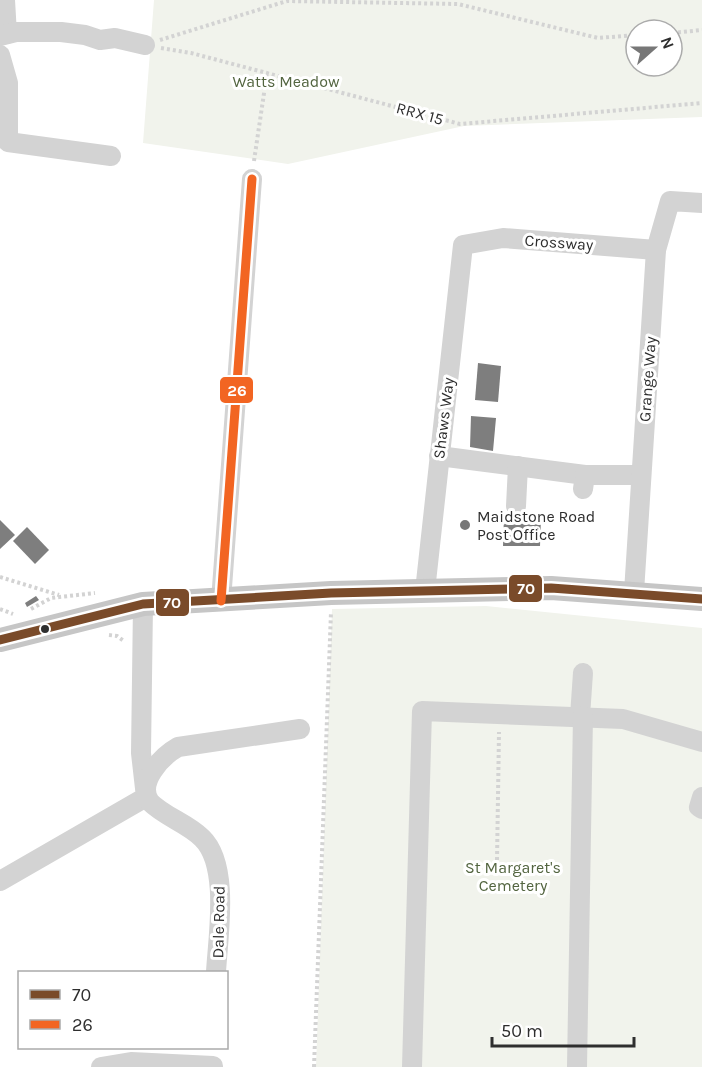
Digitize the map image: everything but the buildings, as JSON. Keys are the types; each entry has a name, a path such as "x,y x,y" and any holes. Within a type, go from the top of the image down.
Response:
{"main road":[{"path":"1,638 144,604 332,593 551,588 702,598"}],"street":[{"path":"5,0 4,35 61,32 85,35 100,40 115,38 145,45"},
{"path":"0,55 8,83 8,141 111,156"},
{"path":"221,601 252,178"},
{"name":"Grange Way","path":"634,592 656,250 670,201 702,203"},
{"name":"Crossway","path":"463,245 503,238 656,250"},
{"name":"Shaws Way","path":"425,591 463,245"},
{"path":"439,456 518,466 584,482 640,475"},
{"path":"516,506 518,466"},
{"path":"144,604 141,753 146,797"},
{"path":"577,1067 583,673"},
{"path":"420,1067 412,1067 422,711 623,719 702,741"},
{"path":"146,797 146,781 166,754 178,747 300,729"},
{"path":"0,881 146,797"},
{"name":"Dale Road","path":"146,797 158,810 200,836 214,856 219,892 216,971"},
{"path":"702,797 699,807 702,809"},
{"path":"101,1067 131,1062 213,1060"}],"path":[{"path":"145,45 287,1 458,4 598,38 624,36"},
{"path":"684,32 702,30"},
{"name":"RRX 15","path":"145,45 191,53 460,124 702,103"},
{"path":"252,178 267,73"},
{"path":"0,577 62,596"},
{"path":"314,1067 332,593"},
{"path":"105,636 117,636 126,645"},
{"path":"497,860 500,714"}],"green space":[{"name":"Watts Meadow","path":"154,0 702,0 702,117 464,126 288,164 143,143"},
{"name":"St Margaret's Cemetery","path":"486,606 702,628 702,1067 316,1067 332,609"}],"transit line":[{"name":"26","path":"221,601 252,179"},
{"name":"70","path":"0,640 143,604 331,593 551,588 702,599"}],"place":[{"name":"Maidstone Road Post Office","path":"465,525"}]}
